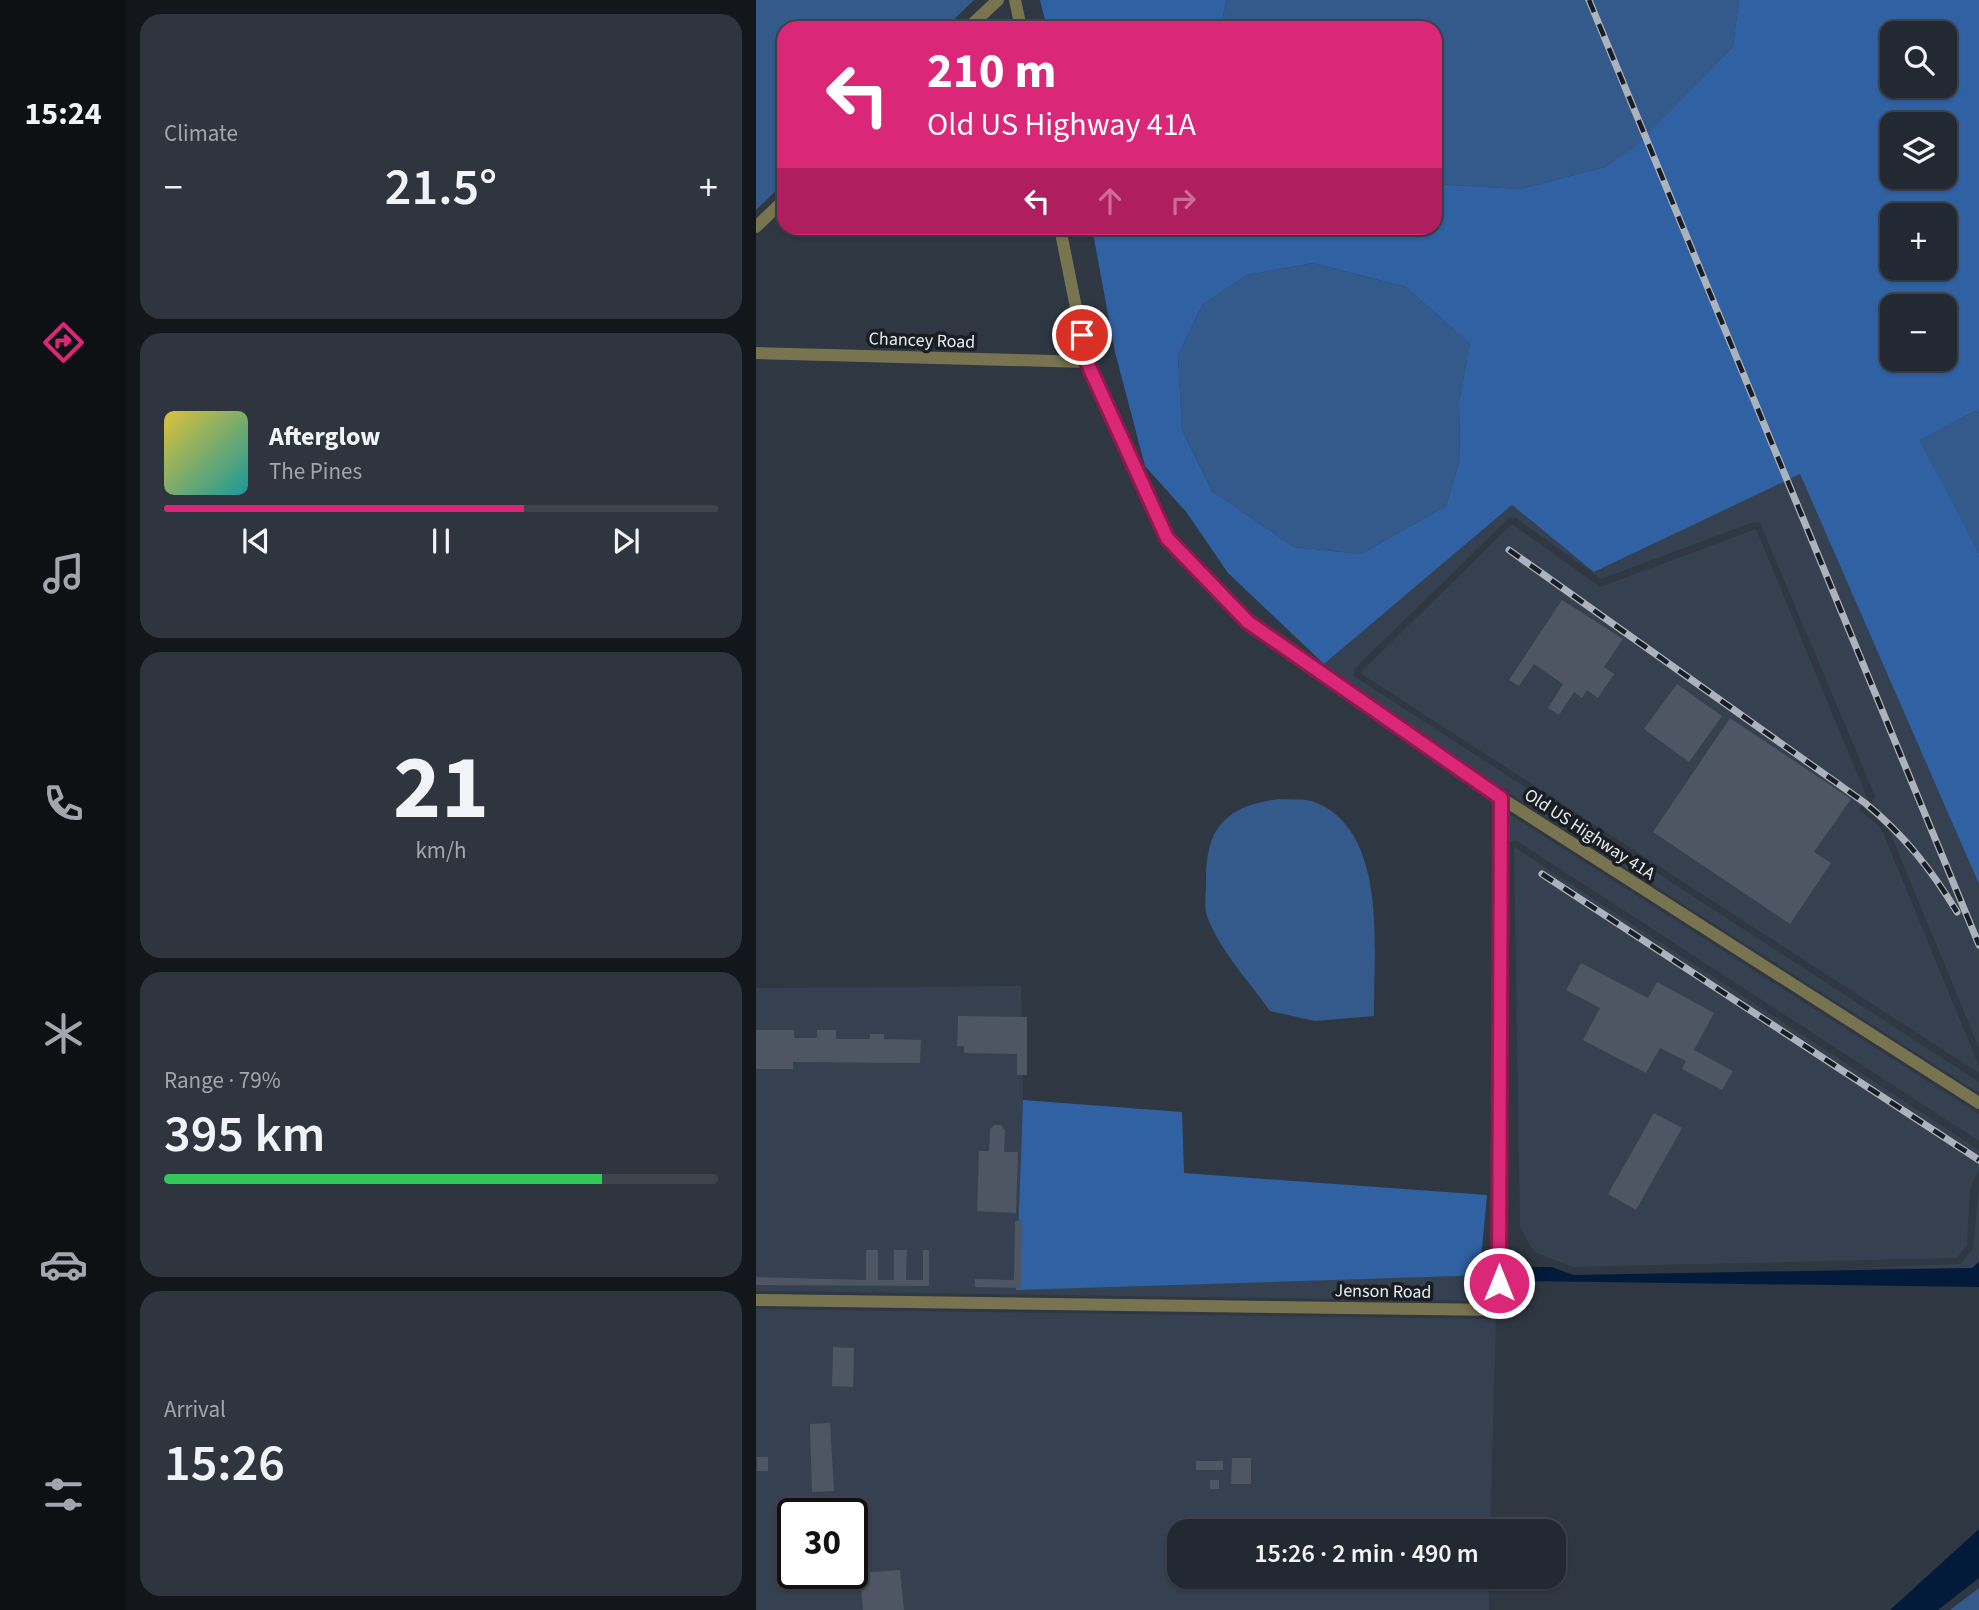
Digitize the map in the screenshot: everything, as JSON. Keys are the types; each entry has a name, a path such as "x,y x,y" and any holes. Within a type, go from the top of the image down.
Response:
{"street":[{"path":"976,21 998,0"},
{"path":"1015,0 1020,21"},
{"path":"756,227 777,207"},
{"name":"Old US Highway 41A","path":"1061,235 1087,362 1167,538 1248,622 1501,798 1979,1103"},
{"name":"Chancey Road","path":"756,353 1087,362"},
{"name":"Jenson Road","path":"756,1300 1498,1310 1501,798"}],"shaded area":[{"path":"756,0 974,0 952,21 777,21 777,190 756,210"},
{"path":"1040,0 1226,0 1222,21 1045,21"},
{"path":"1226,0 1739,0 1733,47 1634,149 1605,167 1520,189 1442,184 1442,21 1222,21"},
{"path":"1739,0 1979,0 1979,413 1977,410 1919,440 1979,553 1979,884 1800,474 1594,572 1512,505 1324,664 1228,573 1187,513 1145,466 1115,352 1093,235 1442,235 1442,184 1520,189 1605,167 1634,148 1733,47","holes":["1313,263 1406,287 1470,344 1459,402 1460,459 1446,506 1361,554 1294,547 1212,491 1182,430 1178,355 1203,304 1247,275"]},
{"path":"1313,263 1406,287 1470,344 1459,402 1460,459 1446,506 1361,554 1294,547 1212,491 1182,430 1178,355 1203,304 1247,275"},
{"path":"1977,410 1979,413 1979,553 1918,440"},
{"path":"1800,473 1979,884 1979,1048 1887,825 1870,809 1875,796 1760,523 1754,522 1601,579 1516,518 1510,517 1354,669 1354,676 1979,1082 1979,1093 1509,793 1509,789 1503,789 1324,664 1512,505 1595,572"},
{"path":"1512,524 1600,587 1756,529 1868,800 1859,809 1881,828 1979,1066 1979,1073 1360,673"},
{"path":"1279,799 1317,803 1340,818 1356,840 1366,867 1372,897 1375,929 1374,1016 1315,1021 1270,1011 1212,929 1205,900 1209,848 1214,835 1231,814 1260,802"},
{"path":"1509,814 1979,1114 1979,1141 1517,841 1509,842"},
{"path":"1514,847 1979,1150 1979,1171 1970,1188 1967,1245 1957,1258 1573,1267 1534,1252 1520,1227"},
{"path":"1021,986 1023,1100 1016,1289 1491,1275 1490,1301 756,1291 756,988"},
{"path":"1023,1100 1182,1112 1184,1173 1487,1195 1480,1270 1491,1275 1016,1290"},
{"path":"1979,1187 1979,1262 1972,1268 1848,1268 1961,1264 1973,1248"},
{"path":"1979,1262 1979,1287 1521,1281 1518,1267 1552,1267 1573,1275 1972,1268"},
{"path":"756,1309 1496,1319 1490,1519 1167,1519 1167,1589 1489,1589 1489,1610 756,1610"},
{"path":"1979,1529 1979,1578 1938,1610 1890,1610"},
{"path":"1979,1588 1979,1610 1950,1610"}],"building":[{"path":"1562,600 1623,639 1604,667 1614,674 1598,698 1587,690 1582,698 1574,692 1559,715 1548,708 1563,684 1534,664 1519,686 1509,680"},
{"path":"1677,684 1722,716 1689,762 1644,729"},
{"path":"1730,718 1851,799 1814,852 1831,863 1790,924 1653,832"},
{"path":"1581,963 1648,998 1657,982 1714,1013 1694,1050 1733,1071 1722,1090 1682,1069 1686,1061 1660,1048 1646,1073 1583,1040 1600,1008 1566,990"},
{"path":"958,1016 1027,1017 1027,1075 1017,1075 1017,1054 964,1053 964,1046 957,1046"},
{"path":"756,1030 794,1030 794,1038 817,1038 817,1030 836,1030 836,1039 870,1039 870,1034 884,1034 884,1039 921,1040 920,1063 793,1062 793,1069 756,1069"},
{"path":"1654,1113 1682,1128 1636,1210 1608,1194"},
{"path":"994,1125 1001,1125 1005,1130 1004,1152 1018,1152 1016,1213 977,1211 979,1151 989,1151 990,1129"},
{"path":"1015,1221 1022,1221 1021,1288 975,1287 975,1279 1014,1280"},
{"path":"866,1250 878,1250 878,1280 894,1280 894,1250 907,1250 906,1280 923,1280 923,1250 929,1250 929,1286 756,1285 756,1277 866,1280"},
{"path":"833,1347 854,1348 853,1387 832,1386"},
{"path":"830,1423 834,1491 812,1492 810,1424"},
{"path":"757,1457 768,1457 768,1471 757,1471"},
{"path":"1232,1458 1251,1458 1251,1484 1231,1484"},
{"path":"1196,1461 1223,1461 1223,1470 1196,1470"},
{"path":"1210,1480 1219,1480 1219,1489 1210,1489"},
{"path":"900,1570 904,1610 863,1610 861,1589 868,1589 868,1572"}],"railway":[{"path":"1589,0 1979,945"},
{"path":"1509,550 1865,803 1916,853 1957,912"},
{"path":"1542,874 1979,1160"}],"route":[{"path":"1082,335 1087,362 1167,538 1248,622 1501,798 1499,1283"}]}
